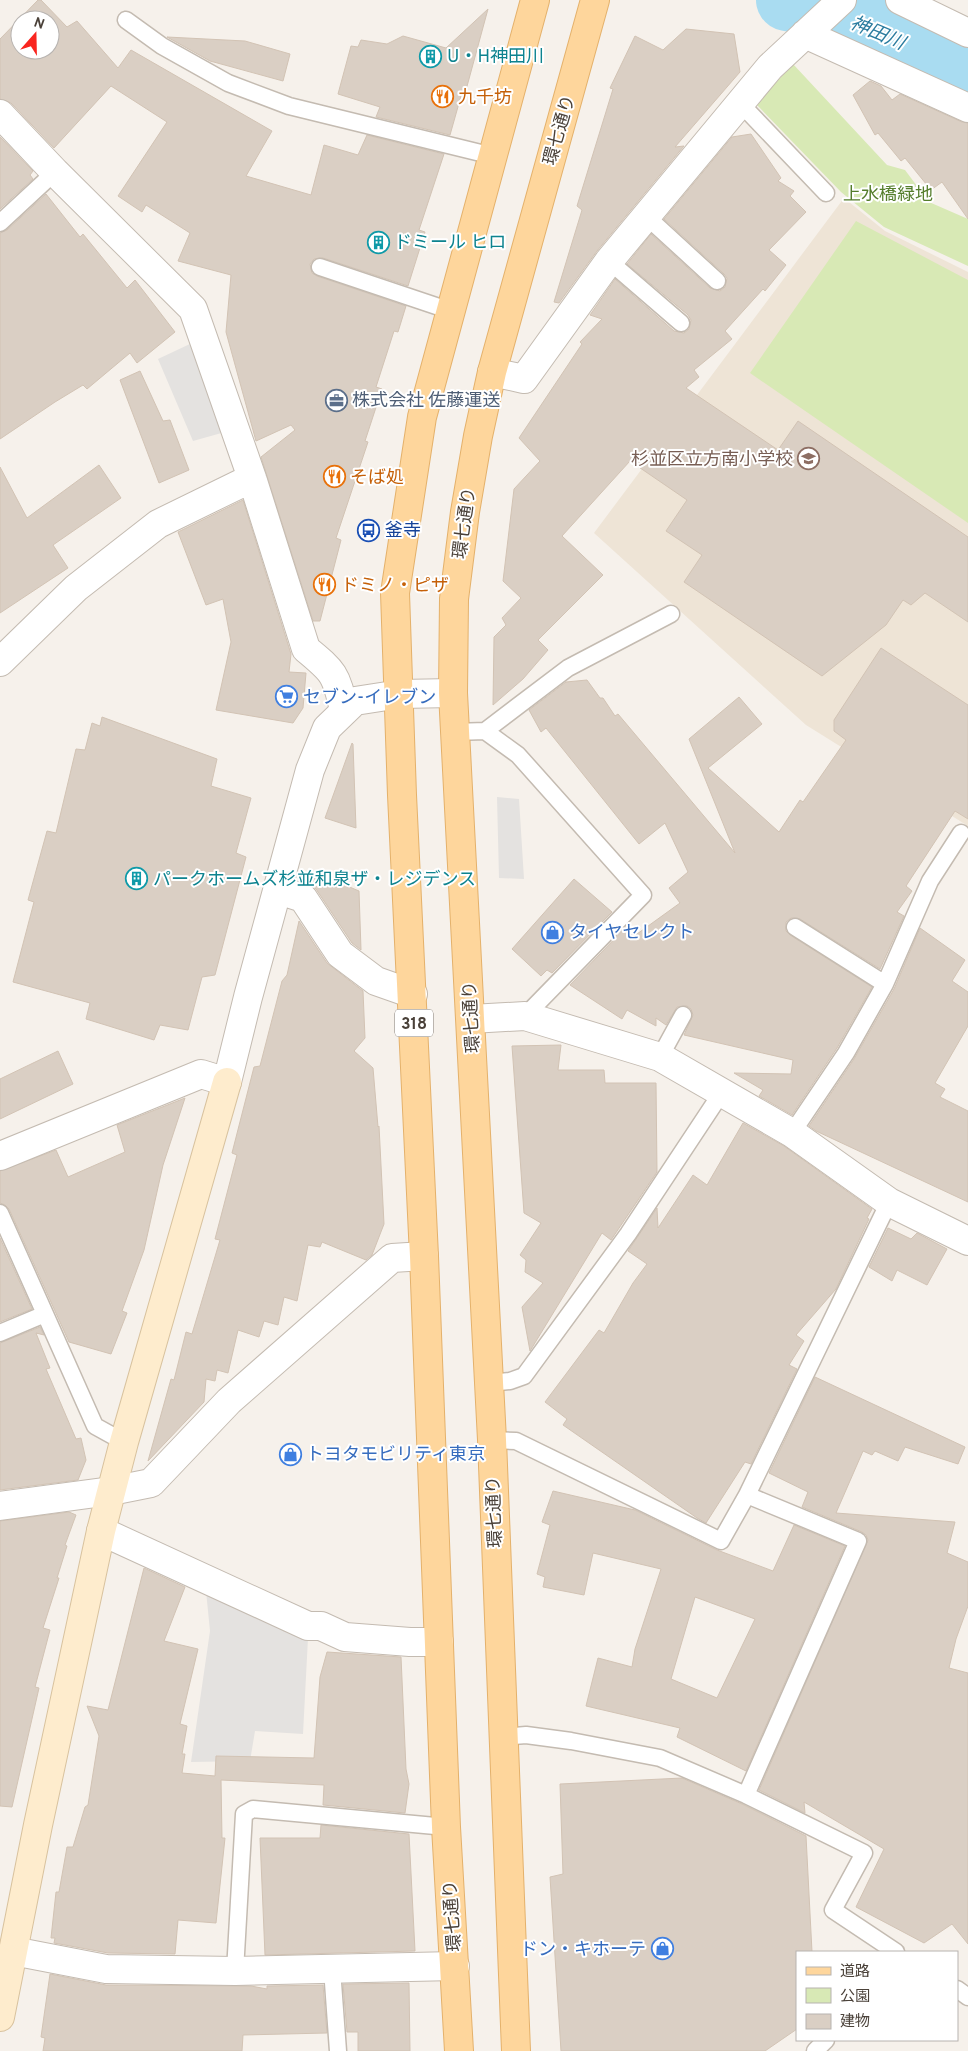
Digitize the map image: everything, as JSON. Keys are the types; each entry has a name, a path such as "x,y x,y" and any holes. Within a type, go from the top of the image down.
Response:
{"main road":[{"name":"環七通り","path":"458,2051 455,1966 446,1827 424,1256 413,994 402,795 395,593 422,416 534,6"},
{"name":"環七通り","path":"516,2051 492,1440 453,694 454,599 465,512 478,436 492,372 593,8"}],"street":[{"path":"492,372 524,379 609,261 770,66 842,0"},
{"path":"900,0 968,33"},
{"path":"809,30 968,108"},
{"path":"0,114 55,172 193,309 252,478 306,649 328,667 338,683 344,710"},
{"path":"0,662 76,588 158,524 252,478"},
{"path":"0,2017 100,1531 227,1082 248,997 310,770 327,728 355,701 400,694 453,694"},
{"path":"278,890 303,898 340,954 376,981 413,994"},
{"path":"471,1019 525,1016 660,1058 792,1133 889,1202 968,1241"},
{"path":"0,1156 201,1074 227,1082"},
{"path":"0,1506 111,1491 151,1483 229,1402 392,1258 424,1256"},
{"path":"100,1531 308,1626 321,1626 345,1637 410,1642 439,1642"},
{"path":"13,1951 106,1969 234,1971 455,1966"}],"lane":[{"path":"126,20 162,46 228,83 289,106 493,156"},
{"path":"740,103 826,193"},
{"path":"0,223 55,172"},
{"path":"646,216 717,281"},
{"path":"609,261 681,323"},
{"path":"320,267 451,311"},
{"path":"455,732 485,731 568,668 671,614"},
{"path":"485,731 518,755 644,895 525,1016"},
{"path":"792,1133 846,1053 885,984 930,881 961,833"},
{"path":"795,927 885,984"},
{"path":"660,1058 683,1015"},
{"path":"489,1383 510,1381 524,1376 628,1234 722,1092"},
{"path":"492,1440 516,1441 721,1541 747,1495 889,1202"},
{"path":"0,1213 95,1426 124,1442"},
{"path":"0,1333 45,1314"},
{"path":"746,1795 858,1541 747,1495"},
{"path":"503,1737 535,1736 660,1758 746,1795 864,1853 833,1910 894,1951"},
{"path":"234,1971 244,1814 254,1809 446,1827"},
{"path":"332,1969 338,2051"},
{"path":"815,2051 825,2041"}],"shaded area":[{"name":"杉並区立方南小学校","path":"844,198 885,231 968,272 968,826 806,725 594,533"},
{"path":"192,343 225,432 193,441 158,359"},
{"path":"497,797 519,799 524,879 499,878"},
{"path":"206,1591 308,1638 303,1734 255,1731 250,1761 191,1762 210,1631"}],"green space":[{"name":"上水橋緑地","path":"793,64 887,165 905,170 929,202 968,219 968,266 884,227 841,192 756,104"},
{"path":"856,221 968,280 968,523 750,373"}],"building":[{"path":"38,0 41,0 51,10 28,10"},
{"path":"488,9 466,90 463,89 450,135 376,117 380,107 338,94 351,46 358,47 361,40 387,44 403,36 446,48"},
{"path":"60,20 67,27 77,21 118,68 131,50 272,131 246,176 311,195 324,145 358,155 367,135 444,154 419,230 425,232 408,286 323,258 314,259 310,264 312,273 317,276 406,306 398,332 394,331 376,387 382,389 365,441 368,442 336,538 341,540 320,621 313,621 261,457 295,430 291,425 256,441 226,332 231,275 178,261 190,233 146,205 142,212 118,196 167,122 111,86 54,148 11,103 0,99 0,39 10,29 10,60 60,60"},
{"path":"686,29 734,34 740,72 675,147 684,146 597,251 559,303 554,302 582,210 577,206 613,89 610,88 635,36 663,50"},
{"path":"167,37 245,41 290,54 283,81 210,61"},
{"path":"870,81 881,86 892,100 900,94 968,123 968,219 942,182 931,190 905,158 901,161 878,133 875,135 853,95"},
{"path":"751,134 781,178 778,181 794,191 790,196 806,212 769,250 786,265 765,291 763,289 725,331 732,339 694,370 699,377 686,388 778,450 798,421 968,537 968,622 925,593 911,605 903,600 886,625 822,676 684,582 702,555 666,531 687,500 630,461 562,536 603,575 538,640 548,650 523,679 493,705 494,637 506,625 502,618 521,598 503,581 514,489 540,461 519,438 582,344 580,342 602,319 590,315 615,279 674,331 684,333 689,329 691,320 688,315 627,264 651,234 710,288 720,291 725,287 727,278 724,274 664,219 732,137"},
{"path":"0,137 33,171 30,175 33,179 0,209"},
{"path":"46,194 80,237 83,234 127,288 135,280 175,332 137,363 130,353 87,389 83,385 0,439 0,233 7,230"},
{"path":"140,371 163,421 170,420 189,470 159,483 120,380"},
{"path":"99,465 121,498 53,545 68,568 0,613 0,467 27,518"},
{"path":"243,500 291,654 289,672 306,673 303,708 293,723 216,710 231,642 223,599 206,605 178,532"},
{"path":"881,648 968,705 968,819 955,811 906,886 912,891 897,912 904,916 880,969 800,919 791,918 786,922 786,931 790,935 872,987 837,1048 792,1115 759,1096 763,1090 734,1073 791,1074 793,1060 684,1035 693,1015 691,1009 687,1006 677,1007 666,1025 656,1018 656,1026 627,1010 622,1019 570,985 628,925 637,934 680,903 669,888 688,872 665,823 639,844 546,728 541,732 529,710 566,682 587,680 600,698 603,698 615,716 618,714 735,853 689,739 739,697 762,724 708,768 779,832 800,800 803,802 846,740 834,731 834,720"},
{"name":"パークホームズ杉並和泉ザ・レジデンス","path":"102,717 217,759 211,786 251,798 236,853 246,857 215,975 202,977 188,1030 160,1025 154,1040 86,1019 90,1003 13,982 34,902 28,900 47,831 56,833 76,749 85,750 92,723 100,726"},
{"path":"353,744 356,828 325,818"},
{"path":"319,874 359,891 361,950 352,943 316,889 309,884"},
{"path":"574,879 612,912 552,973 547,970 541,976 512,949"},
{"path":"299,921 327,963 363,991 365,1038 354,1051 373,1068 379,1126 384,1224 372,1255 366,1260 322,1242 320,1247 308,1245 297,1301 284,1297 278,1325 264,1321 259,1337 238,1330 228,1373 217,1370 215,1381 206,1379 204,1402 148,1461 171,1379 174,1380 186,1332 192,1334 220,1240 215,1239 237,1155 232,1153 254,1067 260,1066 282,981 287,975"},
{"path":"920,928 965,960 952,981 968,992 968,1026 935,1083 945,1089 940,1097 968,1111 968,1202 809,1126 854,1059 894,989"},
{"path":"561,1045 558,1070 604,1070 605,1083 656,1083 657,1172 611,1240 602,1233 530,1351 522,1307 543,1283 525,1272 526,1260 520,1255 541,1223 524,1213 512,1046"},
{"path":"58,1051 73,1084 0,1119 0,1079"},
{"path":"185,1098 163,1165 144,1250 122,1311 127,1313 111,1354 69,1342 9,1209 0,1203 0,1171 56,1150 68,1177 125,1152 117,1125"},
{"path":"743,1123 784,1146 872,1209 836,1289 796,1335 804,1341 789,1365 797,1369 751,1464 745,1462 706,1523 563,1425 567,1419 545,1402 599,1330 604,1333 633,1283 647,1264 628,1251 657,1208 658,1228 693,1175 707,1185"},
{"path":"888,1228 911,1239 917,1233 947,1249 927,1285 897,1270 892,1281 869,1267"},
{"path":"0,1238 32,1309 0,1322"},
{"path":"40,1327 44,1335 36,1333 50,1368 46,1369 76,1439 81,1438 86,1460 78,1480 0,1490 0,1343"},
{"path":"815,1377 965,1447 958,1464 905,1447 898,1461 875,1451 872,1455 863,1451 836,1513 955,1522 947,1553 968,1562 968,1606 956,1639 949,1668 968,1673 968,1944 952,1924 924,1943 856,1907 884,1849 804,1802 805,1813 759,1790 868,1540 862,1532 802,1507 808,1492 769,1473"},
{"path":"553,1491 635,1510 717,1550 773,1571 794,1525 845,1546 746,1771 677,1737 680,1728 586,1706 598,1658 632,1667 635,1649 661,1569 593,1553 584,1595 543,1587 545,1577 537,1574 550,1525 542,1522","holes":["695,1597 755,1619 717,1698 671,1679"]},
{"path":"69,1512 76,1515 65,1545 67,1546 57,1578 59,1578 43,1628 50,1630 35,1687 39,1688 12,1807 0,1806 0,1521"},
{"path":"144,1568 185,1587 164,1641 198,1649 180,1724 187,1726 182,1754 185,1754 182,1773 215,1776 216,1756 314,1758 320,1677 327,1652 401,1657 406,1769 409,1784 405,1813 323,1805 324,1785 221,1780 222,1838 225,1838 216,1923 178,1920 175,1954 108,1953 54,1943 55,1938 51,1938 56,1892 59,1892 67,1847 73,1847 85,1807 88,1805 99,1736 87,1706 108,1710"},
{"path":"682,1778 742,1804 806,1836 812,1951 796,1951 796,2030 765,2051 561,2051 550,1877 563,1874 560,1784"},
{"path":"321,1825 409,1834 415,1951 265,1955 260,1838 320,1838"},
{"path":"50,1974 106,1985 251,1986 267,1989 267,1986 323,1985 327,2033 243,2035 242,2051 43,2051 45,2038 41,2037"},
{"path":"409,1983 410,2051 358,2051 358,2032 347,2032 343,1984"}],"waterway":[{"name":"神田川","path":"787,0 814,5 912,44 968,71"}],"place":[{"name":"U・H神田川","path":"431,56"},
{"name":"九千坊","path":"442,97"},
{"name":"ドミール ヒロ","path":"378,242"},
{"name":"株式会社 佐藤運送","path":"336,400"},
{"name":"杉並区立方南小学校","path":"809,459"},
{"name":"そば処","path":"334,477"},
{"name":"釜寺","path":"369,530"},
{"name":"ドミノ・ピザ","path":"325,585"},
{"name":"セブン-イレブン","path":"287,697"},
{"name":"パークホームズ杉並和泉ザ・レジデンス","path":"137,879"},
{"name":"タイヤセレクト","path":"553,932"},
{"name":"トヨタモビリティ東京","path":"290,1454"},
{"name":"ドン・キホーテ","path":"662,1949"}]}
